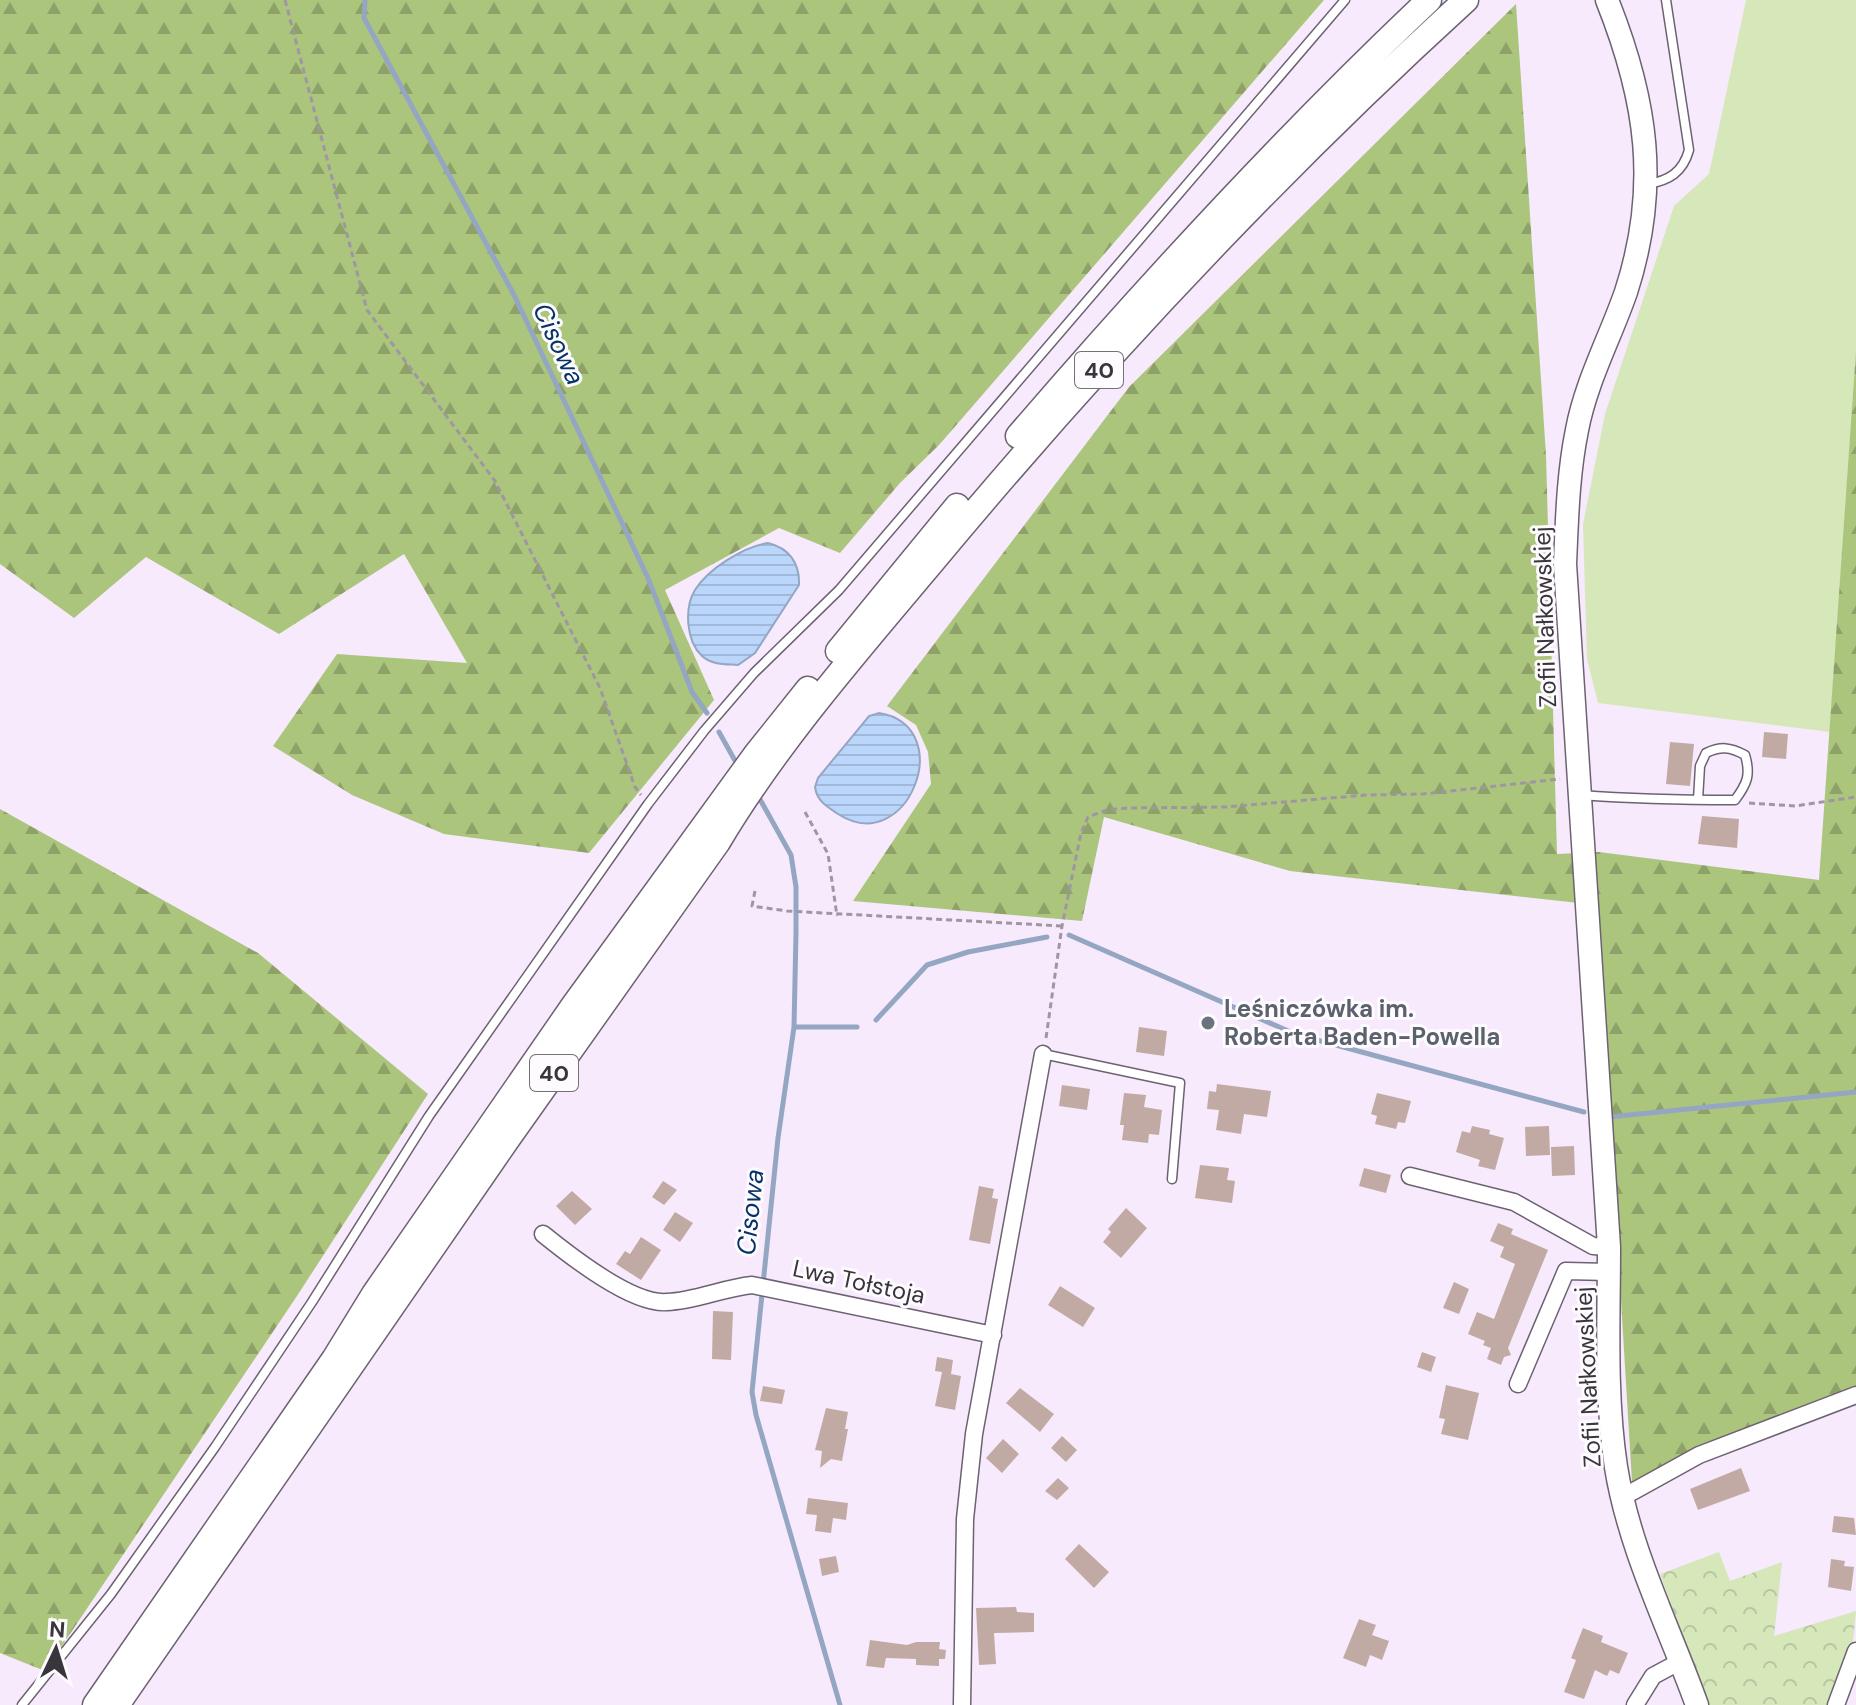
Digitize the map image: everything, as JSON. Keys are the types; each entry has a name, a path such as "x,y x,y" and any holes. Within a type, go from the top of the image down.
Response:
{"main road":[{"name":"40","path":"95,1705 573,1006 737,795 919,551 1082,362 1241,189 1429,0"},
{"name":"40","path":"761,762 1096,372 1272,186 1466,0"},
{"name":"40","path":"117,1705 523,1117 718,842 737,795"}],"street":[{"name":"Zofii Nałkowskiej","path":"1607,0 1636,79 1645,142 1643,222 1634,263 1577,429 1567,505 1565,564 1609,1247 1613,1436 1623,1497 1646,1571 1697,1705"},
{"path":"962,1705 965,1519 974,1434 1043,1054"},
{"path":"1410,1176 1514,1202 1593,1246 1609,1247"},
{"name":"Lwa Tołstoja","path":"543,1234 601,1278 652,1301 667,1302 729,1287 752,1285 993,1335"},
{"name":"Zofii Nałkowskiej","path":"1518,1384 1566,1271 1609,1272"},
{"path":"1623,1497 1711,1450 1856,1395"},
{"path":"1836,1705 1856,1651"},
{"path":"1635,1705 1653,1676 1681,1661"}],"lane":[{"path":"22,1705 111,1594 215,1447 312,1302 429,1116 648,804 704,731 754,673 839,590 1345,0"},
{"path":"1645,184 1673,176 1686,162 1689,150 1666,0"},
{"path":"1580,786 1698,800 1735,800 1748,784 1750,769 1745,755 1732,748 1719,747 1706,753 1700,766 1698,800"},
{"path":"1043,1054 1180,1083 1172,1179"}],"path":[{"path":"285,0 367,310 495,481 600,688 635,787 648,804"},
{"path":"1043,1054 1062,926 1081,833 1088,817 1107,810 1225,807 1366,795 1580,786"},
{"path":"1735,800 1755,805 1795,806 1856,797"},
{"path":"805,812 828,854 837,916"},
{"path":"755,891 752,906 787,911 1062,926"}],"green space":[{"path":"0,0 1324,0 939,445 900,483 840,553 779,528 665,590 714,700 589,853 444,834 352,795 273,746 337,654 467,663 404,554 279,634 146,557 74,618 0,564"},
{"path":"1746,0 1856,0 1856,350 1830,732 1598,703 1587,659 1583,524 1605,414 1674,206 1709,174"},
{"path":"1516,4 1546,455 1557,854 1599,852 1819,880 1856,350 1856,1387 1706,1446 1632,1482 1597,905 1290,871 1104,817 1082,921 853,901 931,784 928,752 916,725 887,706 1129,387"},
{"path":"0,809 258,953 428,1094 295,1299 45,1671 0,1653"},
{"path":"1719,1552 1730,1581 1782,1562 1774,1636 1856,1611 1853,1642 1830,1705 1708,1705 1660,1574"}],"water":[{"path":"768,543 792,558 798,570 799,585 755,653 738,665 710,661 697,650 690,633 688,615 691,597 708,574 727,560"},
{"path":"879,713 903,723 916,741 920,763 915,785 903,805 885,819 863,823 830,808 820,800 815,787 818,778 869,716"}],"building":[{"path":"1764,732 1788,734 1786,759 1762,757"},
{"path":"1670,742 1694,744 1690,786 1666,784"},
{"path":"1702,816 1739,819 1737,848 1698,844"},
{"path":"1139,1027 1167,1031 1164,1056 1136,1052"},
{"path":"1217,1084 1271,1091 1267,1117 1244,1114 1241,1134 1216,1130 1219,1110 1207,1109 1209,1091 1216,1092"},
{"path":"1062,1085 1090,1089 1087,1110 1059,1106"},
{"path":"1124,1093 1146,1095 1144,1107 1162,1110 1159,1135 1149,1134 1148,1143 1122,1140 1124,1125 1120,1125"},
{"path":"1377,1093 1411,1101 1405,1123 1398,1122 1396,1129 1375,1124 1377,1116 1371,1114"},
{"path":"1472,1126 1490,1130 1489,1134 1504,1138 1495,1170 1478,1166 1480,1160 1456,1152 1462,1131 1470,1133"},
{"path":"1549,1126 1550,1155 1526,1156 1525,1127"},
{"path":"1574,1146 1575,1175 1552,1176 1551,1147"},
{"path":"1200,1165 1229,1168 1227,1180 1235,1181 1232,1203 1195,1198"},
{"path":"1364,1168 1391,1175 1386,1193 1359,1186"},
{"path":"663,1181 677,1190 664,1205 652,1197"},
{"path":"979,1186 994,1189 992,1198 998,1199 990,1244 969,1240"},
{"path":"572,1191 592,1209 575,1225 556,1206"},
{"path":"1126,1208 1147,1228 1121,1258 1103,1242 1111,1232 1108,1229"},
{"path":"675,1212 693,1223 680,1242 663,1230"},
{"path":"1498,1223 1513,1229 1511,1234 1548,1250 1508,1348 1511,1355 1504,1357 1501,1365 1487,1359 1491,1348 1483,1345 1485,1341 1468,1334 1477,1312 1494,1319 1515,1264 1500,1257 1504,1247 1490,1241"},
{"path":"641,1237 661,1250 641,1280 616,1264 625,1251 630,1254"},
{"path":"1454,1282 1469,1289 1459,1314 1443,1308"},
{"path":"1060,1286 1095,1308 1083,1327 1048,1305"},
{"path":"713,1311 733,1312 731,1360 712,1359"},
{"path":"1422,1352 1436,1357 1431,1372 1417,1367"},
{"path":"937,1357 953,1360 951,1374 961,1376 955,1410 935,1406 942,1372 935,1371"},
{"path":"1446,1385 1479,1393 1468,1440 1441,1434 1445,1419 1439,1418"},
{"path":"763,1386 785,1390 782,1404 760,1401"},
{"path":"1020,1388 1054,1414 1040,1432 1006,1403"},
{"path":"826,1408 848,1412 845,1429 848,1429 842,1461 831,1459 820,1468 822,1451 815,1450"},
{"path":"1062,1436 1077,1450 1066,1462 1051,1448"},
{"path":"1003,1439 1019,1454 1002,1473 986,1458"},
{"path":"1741,1468 1750,1491 1698,1510 1690,1489"},
{"path":"1058,1478 1069,1488 1057,1500 1045,1491"},
{"path":"808,1498 848,1503 846,1520 833,1518 831,1533 815,1531 817,1515 806,1514"},
{"path":"1834,1516 1854,1518 1856,1535 1832,1532"},
{"path":"1079,1544 1109,1572 1094,1588 1065,1559"},
{"path":"836,1556 839,1572 822,1576 819,1559"},
{"path":"1831,1559 1845,1561 1844,1566 1854,1567 1851,1591 1828,1587"},
{"path":"1016,1607 1017,1612 1034,1613 1034,1632 994,1633 996,1664 979,1665 976,1608"},
{"path":"1359,1619 1376,1625 1372,1635 1389,1641 1382,1660 1370,1655 1366,1667 1343,1658"},
{"path":"1583,1628 1603,1636 1601,1642 1628,1653 1619,1674 1610,1670 1607,1676 1595,1670 1584,1699 1564,1692 1576,1660 1571,1658"},
{"path":"870,1640 907,1645 940,1642 939,1649 946,1650 945,1659 939,1659 939,1666 916,1665 916,1659 886,1658 884,1668 866,1666"}],"waterway":[{"name":"Cisowa","path":"365,0 364,18 514,295 648,578 692,692 707,713"},
{"name":"Cisowa","path":"719,732 738,766"},
{"name":"Cisowa","path":"757,794 791,855 796,887 796,933 794,1027 778,1138 752,1392 840,1705"},
{"path":"1069,935 1295,1034 1584,1112"},
{"path":"876,1020 927,965 968,952 1047,937"},
{"path":"794,1027 857,1027"},
{"path":"1609,1117 1856,1092"}],"place":[{"name":"Leśniczówka im. Roberta Baden-Powella","path":"1208,1023"}]}
